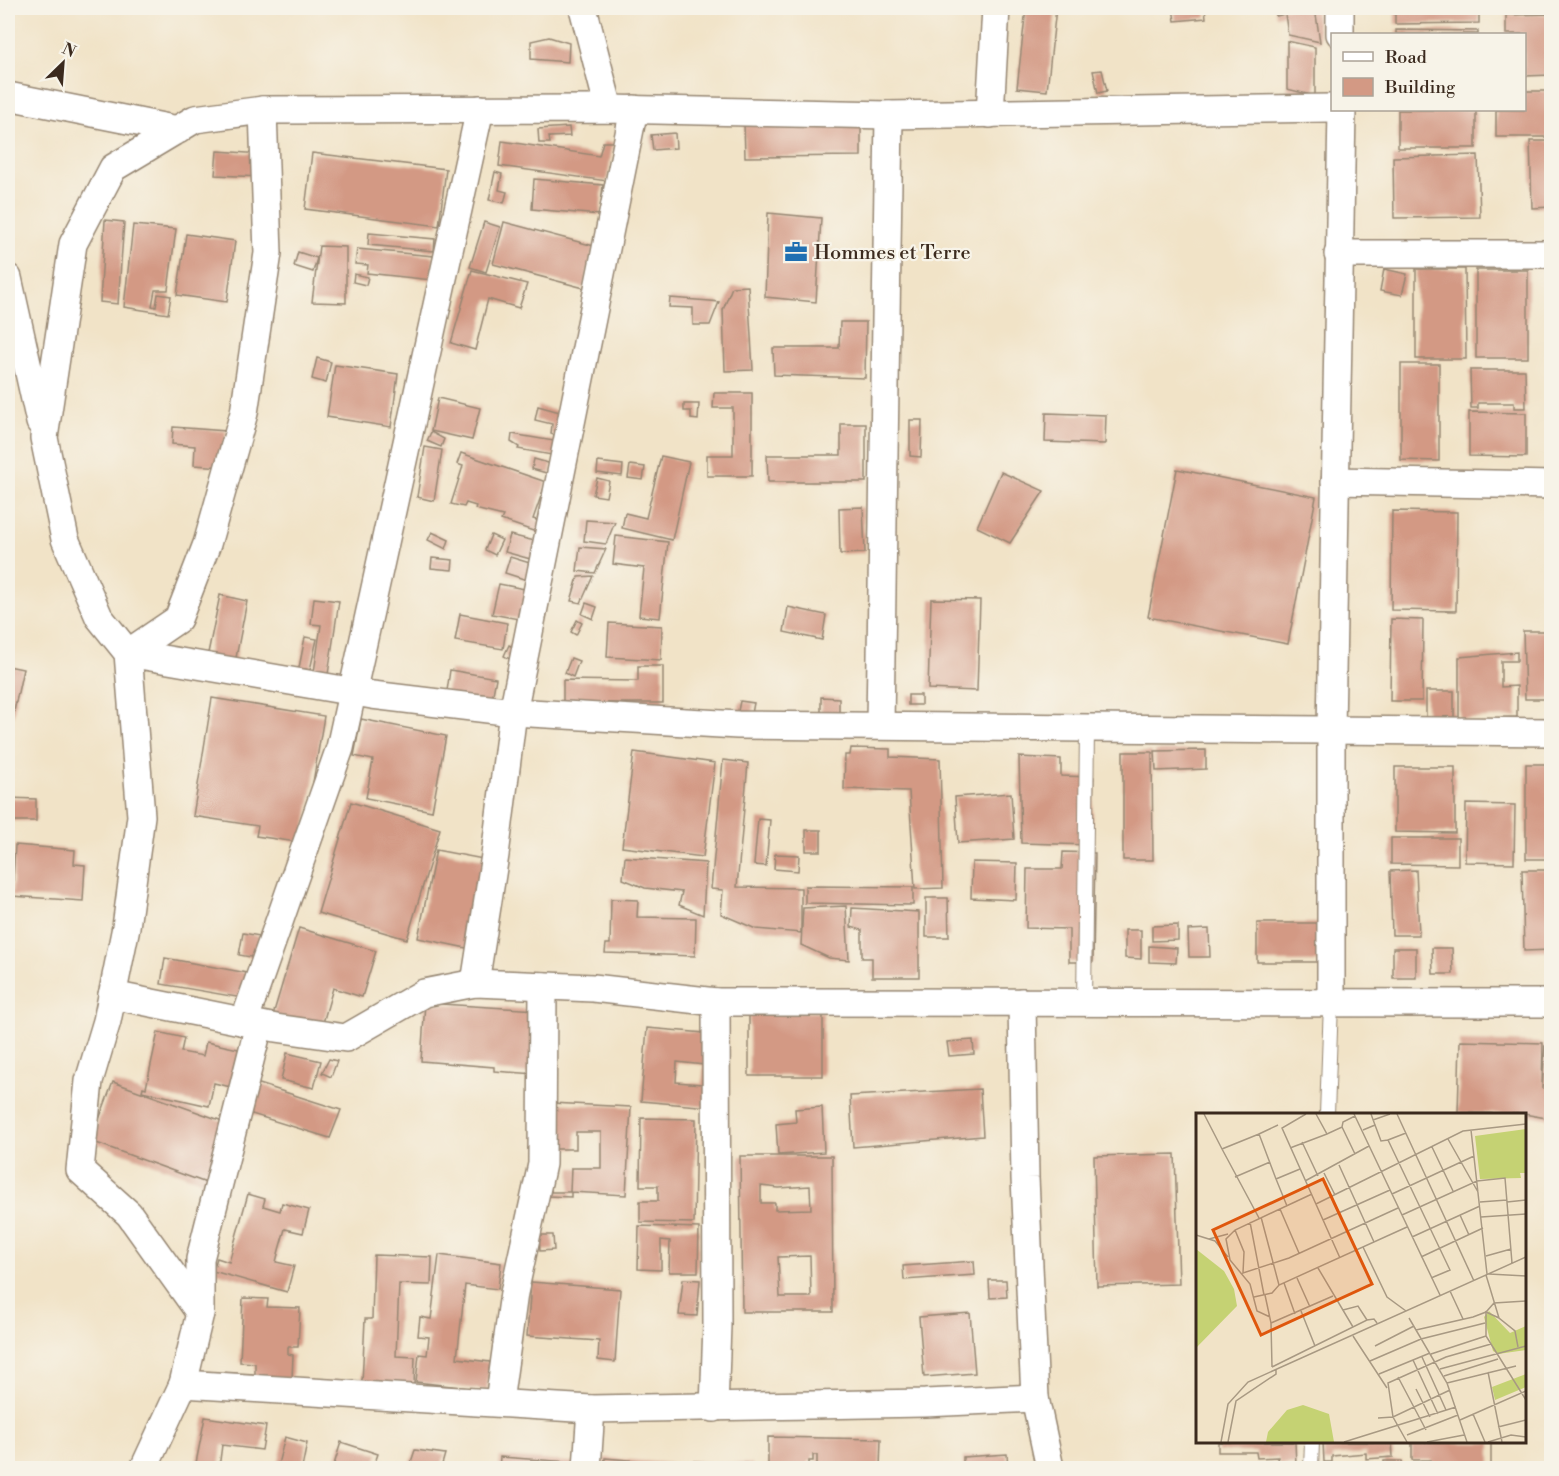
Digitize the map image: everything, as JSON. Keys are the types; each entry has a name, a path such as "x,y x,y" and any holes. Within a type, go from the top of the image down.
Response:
{"street":[{"path":"475,983 495,855 513,712 622,109 583,8"},
{"path":"990,114 996,8"},
{"path":"1340,8 1340,33"},
{"path":"8,96 178,130"},
{"path":"44,438 73,244 113,168 195,119 263,110 622,109 889,115 1331,108"},
{"path":"144,1468 183,1384 200,1313 200,1259 252,1023 340,748 480,109"},
{"path":"128,653 178,619 207,544 244,412 268,253 263,110"},
{"path":"1331,1003 1331,730 1342,111"},
{"path":"880,725 889,115"},
{"path":"1338,254 1551,254"},
{"path":"8,278 65,539 99,616 128,653 141,816 126,927 112,995 89,1081 80,1170 129,1214 200,1313"},
{"path":"1335,482 1551,485"},
{"path":"128,653 353,692 513,712 738,725 1551,732"},
{"path":"112,995 252,1023 346,1038 424,993 475,983 593,988 716,1002 1551,1003"},
{"path":"499,1402 514,1293 542,1164 543,986"},
{"path":"714,1408 717,1325 716,1002"},
{"path":"1022,1002 1025,1178 1035,1398 1050,1468"},
{"path":"183,1384 591,1409 714,1408 1035,1398"},
{"path":"587,1468 591,1409"}],"lane":[{"path":"1084,1004 1087,728"},
{"path":"1327,1113 1331,1003"},
{"path":"1311,1468 1312,1443"}],"building":[{"path":"1026,8 1056,8 1047,91 1017,88"},
{"path":"1173,8 1205,8 1206,18 1175,21"},
{"path":"1275,8 1315,8 1320,42 1288,35 1285,14 1276,16"},
{"path":"1395,8 1479,8 1479,23 1395,24"},
{"path":"1552,14 1552,75 1526,76 1526,33 1506,33 1506,15"},
{"path":"1396,30 1478,31 1478,33 1396,33"},
{"path":"549,37 569,43 568,62 531,59 531,41"},
{"path":"1287,41 1315,47 1315,96 1287,89"},
{"path":"1102,70 1107,91 1098,93 1093,71"},
{"path":"1526,91 1552,91 1552,137 1496,137 1496,111 1526,111"},
{"path":"1398,111 1476,111 1476,148 1398,148"},
{"path":"744,122 861,122 861,156 745,157"},
{"path":"569,127 570,136 549,137 550,143 539,143 538,129"},
{"path":"675,133 676,148 653,150 651,135"},
{"path":"502,141 599,156 603,142 613,142 607,181 499,166"},
{"path":"1530,141 1552,141 1552,207 1532,208"},
{"path":"217,151 263,154 262,177 215,175"},
{"path":"312,153 446,169 439,226 305,209"},
{"path":"1478,155 1480,217 1394,218 1393,157"},
{"path":"495,172 502,174 499,190 507,192 504,203 489,200"},
{"path":"534,179 603,185 600,215 532,209"},
{"path":"768,213 821,218 816,302 765,297"},
{"path":"105,220 124,222 118,304 100,302"},
{"path":"484,222 500,227 486,272 470,267"},
{"path":"504,222 594,246 584,288 493,264"},
{"path":"133,225 176,229 168,290 155,290 152,306 156,307 158,294 171,296 168,314 124,307"},
{"path":"369,233 435,239 434,251 368,245"},
{"path":"186,234 235,241 227,302 177,295"},
{"path":"319,246 346,247 346,303 312,302"},
{"path":"357,249 434,256 432,280 367,273 368,265 355,264"},
{"path":"298,252 317,258 313,272 294,266"},
{"path":"1384,269 1407,274 1402,295 1380,291"},
{"path":"1416,269 1465,269 1466,359 1416,359"},
{"path":"472,270 527,284 519,308 488,299 475,350 451,343"},
{"path":"1476,270 1528,270 1528,358 1476,358"},
{"path":"354,274 368,277 366,285 353,282"},
{"path":"748,286 753,370 725,371 723,310 732,287"},
{"path":"670,298 719,302 710,325 693,325 693,308 669,307"},
{"path":"840,322 866,322 865,378 774,375 773,348 839,348"},
{"path":"317,358 331,362 326,383 312,379"},
{"path":"1401,364 1439,364 1439,461 1401,460"},
{"path":"335,365 398,374 391,427 327,417"},
{"path":"1470,370 1525,370 1526,408 1514,408 1514,403 1478,403 1478,408 1471,408"},
{"path":"714,393 752,393 752,476 707,476 707,455 733,455 733,408 713,408"},
{"path":"438,398 480,408 472,440 431,431"},
{"path":"684,404 699,404 698,420 691,419 691,411 684,411"},
{"path":"538,406 567,414 562,438 551,434 552,424 535,420"},
{"path":"1469,412 1526,413 1526,457 1469,456"},
{"path":"1046,413 1106,415 1105,444 1045,442"},
{"path":"910,420 922,420 921,457 910,456"},
{"path":"841,424 866,424 866,482 768,482 767,455 841,455"},
{"path":"173,427 226,431 223,467 194,465 195,446 172,444"},
{"path":"431,432 444,439 441,447 427,441"},
{"path":"512,434 560,442 557,456 518,449 519,447 511,442"},
{"path":"425,447 442,450 434,501 417,497"},
{"path":"461,453 546,482 533,519 546,523 542,534 501,520 503,516 475,509 476,506 466,503 464,507 451,504 463,466 457,464"},
{"path":"661,456 689,462 672,540 622,528 625,513 646,518"},
{"path":"534,459 552,464 550,474 532,469"},
{"path":"598,462 623,465 622,476 597,473"},
{"path":"630,465 645,467 643,480 628,478"},
{"path":"1177,469 1316,497 1288,644 1148,617"},
{"path":"1001,472 1044,491 1010,543 977,527"},
{"path":"597,478 609,481 606,497 593,495"},
{"path":"863,507 865,553 840,554 839,508"},
{"path":"1392,511 1457,512 1456,611 1391,610"},
{"path":"586,520 615,522 606,544 584,541"},
{"path":"432,532 449,540 446,549 428,540"},
{"path":"491,535 502,540 495,555 485,550"},
{"path":"510,535 539,542 534,560 505,552"},
{"path":"616,536 668,542 660,618 639,616 644,568 613,564"},
{"path":"580,547 606,549 595,573 577,571"},
{"path":"510,557 533,564 527,580 505,573"},
{"path":"432,558 453,560 452,570 431,568"},
{"path":"593,576 581,603 571,601 578,577"},
{"path":"499,584 530,590 524,620 492,614"},
{"path":"220,595 247,601 235,663 207,658"},
{"path":"314,598 339,601 327,681 313,679 321,625 311,624"},
{"path":"931,599 980,600 977,691 928,689"},
{"path":"586,603 597,607 593,619 582,614"},
{"path":"788,607 826,615 822,640 784,632"},
{"path":"460,614 507,623 503,649 455,641"},
{"path":"1552,618 1552,699 1525,699 1523,631 1545,631 1545,619"},
{"path":"1391,619 1423,620 1422,701 1390,701"},
{"path":"577,620 582,623 576,635 571,632"},
{"path":"609,623 662,626 661,660 607,657"},
{"path":"305,637 317,639 310,670 299,668"},
{"path":"509,645 522,652 517,663 504,656"},
{"path":"1517,652 1517,661 1501,661 1501,687 1517,686 1517,717 1459,719 1459,657"},
{"path":"571,658 579,661 573,677 565,673"},
{"path":"8,666 23,669 13,716 8,715"},
{"path":"638,666 663,666 663,703 563,703 563,680 638,681"},
{"path":"450,670 496,678 491,705 446,698"},
{"path":"1426,691 1454,691 1454,725 1426,724"},
{"path":"908,695 921,695 921,705 908,705"},
{"path":"821,697 839,698 839,717 821,717"},
{"path":"212,698 324,716 303,843 256,836 258,826 193,816"},
{"path":"740,701 754,703 751,719 737,716"},
{"path":"361,719 446,736 432,811 366,798 373,760 354,756"},
{"path":"851,748 890,749 890,757 940,759 943,888 915,889 909,791 844,789 845,755 850,755"},
{"path":"1206,750 1206,769 1156,771 1155,751"},
{"path":"634,752 715,763 703,857 622,847"},
{"path":"1123,752 1152,752 1153,860 1123,860"},
{"path":"1019,757 1061,759 1061,776 1094,777 1092,845 1021,843"},
{"path":"723,760 748,763 737,887 801,888 801,933 756,929 721,914 723,890 711,889"},
{"path":"1526,764 1552,764 1552,859 1526,859"},
{"path":"1395,767 1455,767 1455,833 1395,832"},
{"path":"1011,793 1014,839 958,843 955,797"},
{"path":"8,798 36,799 36,821 8,821"},
{"path":"351,802 440,829 407,939 318,913"},
{"path":"1466,804 1515,805 1514,863 1465,862"},
{"path":"758,819 770,820 766,866 754,865"},
{"path":"806,830 821,830 821,851 806,851"},
{"path":"1391,838 1458,838 1458,865 1391,864"},
{"path":"15,845 75,850 74,864 85,865 83,901 12,896"},
{"path":"436,850 499,862 481,951 418,938"},
{"path":"1063,852 1095,853 1093,962 1069,962 1069,929 1026,928 1027,869 1062,869"},
{"path":"775,854 799,855 798,871 774,869"},
{"path":"625,857 706,863 703,915 679,905 682,892 645,888 623,879"},
{"path":"972,862 1017,863 1016,900 971,898"},
{"path":"1416,870 1419,935 1392,935 1390,871"},
{"path":"1522,870 1551,870 1552,950 1524,951"},
{"path":"805,886 913,887 913,905 805,903"},
{"path":"926,898 948,898 949,937 926,937"},
{"path":"611,899 638,900 637,917 696,918 695,956 605,953 606,944 610,944"},
{"path":"846,906 849,960 829,958 801,945 803,908"},
{"path":"852,908 919,912 919,977 872,977 872,958 862,958 862,930 851,927"},
{"path":"1257,923 1322,923 1322,962 1257,962"},
{"path":"1178,925 1178,940 1152,941 1152,926"},
{"path":"299,928 376,951 362,997 333,988 321,1030 273,1015"},
{"path":"1209,929 1210,957 1189,957 1188,930"},
{"path":"1125,930 1141,930 1141,959 1125,958"},
{"path":"243,933 260,936 256,958 239,955"},
{"path":"1149,946 1177,948 1176,963 1149,962"},
{"path":"1393,948 1416,948 1416,978 1393,978"},
{"path":"1432,948 1452,948 1453,974 1433,974"},
{"path":"165,958 253,974 248,999 161,984"},
{"path":"425,1003 555,1011 550,1075 494,1071 494,1067 421,1061"},
{"path":"823,1012 823,1076 749,1076 749,1013"},
{"path":"647,1028 716,1034 710,1107 641,1101","holes":["677,1062 704,1065 702,1084 676,1082"]},
{"path":"158,1032 184,1038 181,1052 203,1056 206,1042 243,1050 235,1088 214,1083 209,1106 142,1091 143,1087 146,1088"},
{"path":"973,1040 974,1054 949,1056 947,1042"},
{"path":"1460,1041 1543,1043 1542,1089 1545,1046 1552,1046 1552,1119 1526,1113 1458,1113"},
{"path":"287,1053 321,1061 314,1088 281,1080"},
{"path":"329,1059 337,1061 331,1077 322,1073"},
{"path":"250,1081 341,1110 330,1138 239,1110"},
{"path":"113,1082 231,1124 209,1184 91,1141"},
{"path":"980,1089 983,1136 853,1147 850,1096"},
{"path":"551,1103 631,1107 626,1195 571,1192 571,1197 547,1196","holes":["576,1132 601,1132 601,1168 571,1168 570,1192 551,1192 552,1149 576,1149"]},
{"path":"822,1107 824,1152 778,1155 776,1124 796,1122 795,1109"},
{"path":"641,1118 696,1119 694,1223 640,1222 640,1201 658,1201 658,1186 640,1186"},
{"path":"1175,1154 1179,1284 1097,1286 1094,1156"},
{"path":"740,1156 832,1156 833,1312 742,1312","holes":["761,1186 779,1188 810,1186 811,1209 775,1210 775,1203 761,1203","810,1256 811,1297 780,1297 778,1257"]},
{"path":"248,1194 265,1199 263,1206 280,1211 282,1203 309,1210 303,1233 285,1229 279,1250 276,1262 294,1266 287,1292 213,1271 217,1258 229,1262"},
{"path":"639,1226 699,1228 698,1272 669,1272 670,1241 661,1240 661,1270 638,1269"},
{"path":"539,1235 553,1235 554,1250 540,1251"},
{"path":"374,1255 432,1257 431,1285 399,1284 396,1356 415,1357 414,1385 362,1384 365,1319 372,1319"},
{"path":"439,1255 501,1263 498,1289 465,1285 457,1358 490,1362 487,1390 416,1382 419,1354 427,1355 429,1337 418,1336 420,1317 431,1319"},
{"path":"974,1261 975,1275 904,1280 903,1266"},
{"path":"683,1279 700,1280 697,1316 679,1315"},
{"path":"989,1280 1006,1280 1007,1297 990,1298"},
{"path":"531,1282 620,1289 615,1362 598,1360 599,1341 527,1336"},
{"path":"243,1298 268,1299 267,1307 300,1308 298,1347 288,1347 288,1354 293,1355 292,1379 255,1378 255,1363 240,1362"},
{"path":"970,1313 975,1373 924,1377 919,1317"},
{"path":"205,1417 266,1426 262,1450 222,1445 219,1468 195,1468"},
{"path":"285,1437 307,1443 302,1468 277,1468"},
{"path":"768,1437 881,1439 880,1468 817,1468 817,1455 813,1455 813,1461 809,1461 809,1468 768,1468"},
{"path":"341,1442 378,1454 373,1468 333,1468"},
{"path":"1218,1443 1295,1443 1296,1465 1279,1465 1278,1457 1257,1458 1256,1452 1218,1452"},
{"path":"1323,1443 1392,1443 1393,1457 1366,1459 1366,1453 1332,1456 1332,1462 1324,1462"},
{"path":"1412,1443 1491,1443 1491,1466 1432,1466 1431,1460 1412,1460"},
{"path":"415,1450 445,1454 441,1468 409,1468"},
{"path":"1007,1454 1008,1468 963,1468 963,1457"},
{"path":"500,1457 582,1463 581,1468 499,1468"},
{"path":"605,1458 689,1465 689,1461 709,1462 709,1468 604,1468"},
{"path":"1384,1461 1402,1461 1403,1468 1384,1468"},
{"path":"714,1462 752,1464 752,1468 714,1468"}],"place":[{"name":"Hommes et Terre","path":"796,252"}]}
